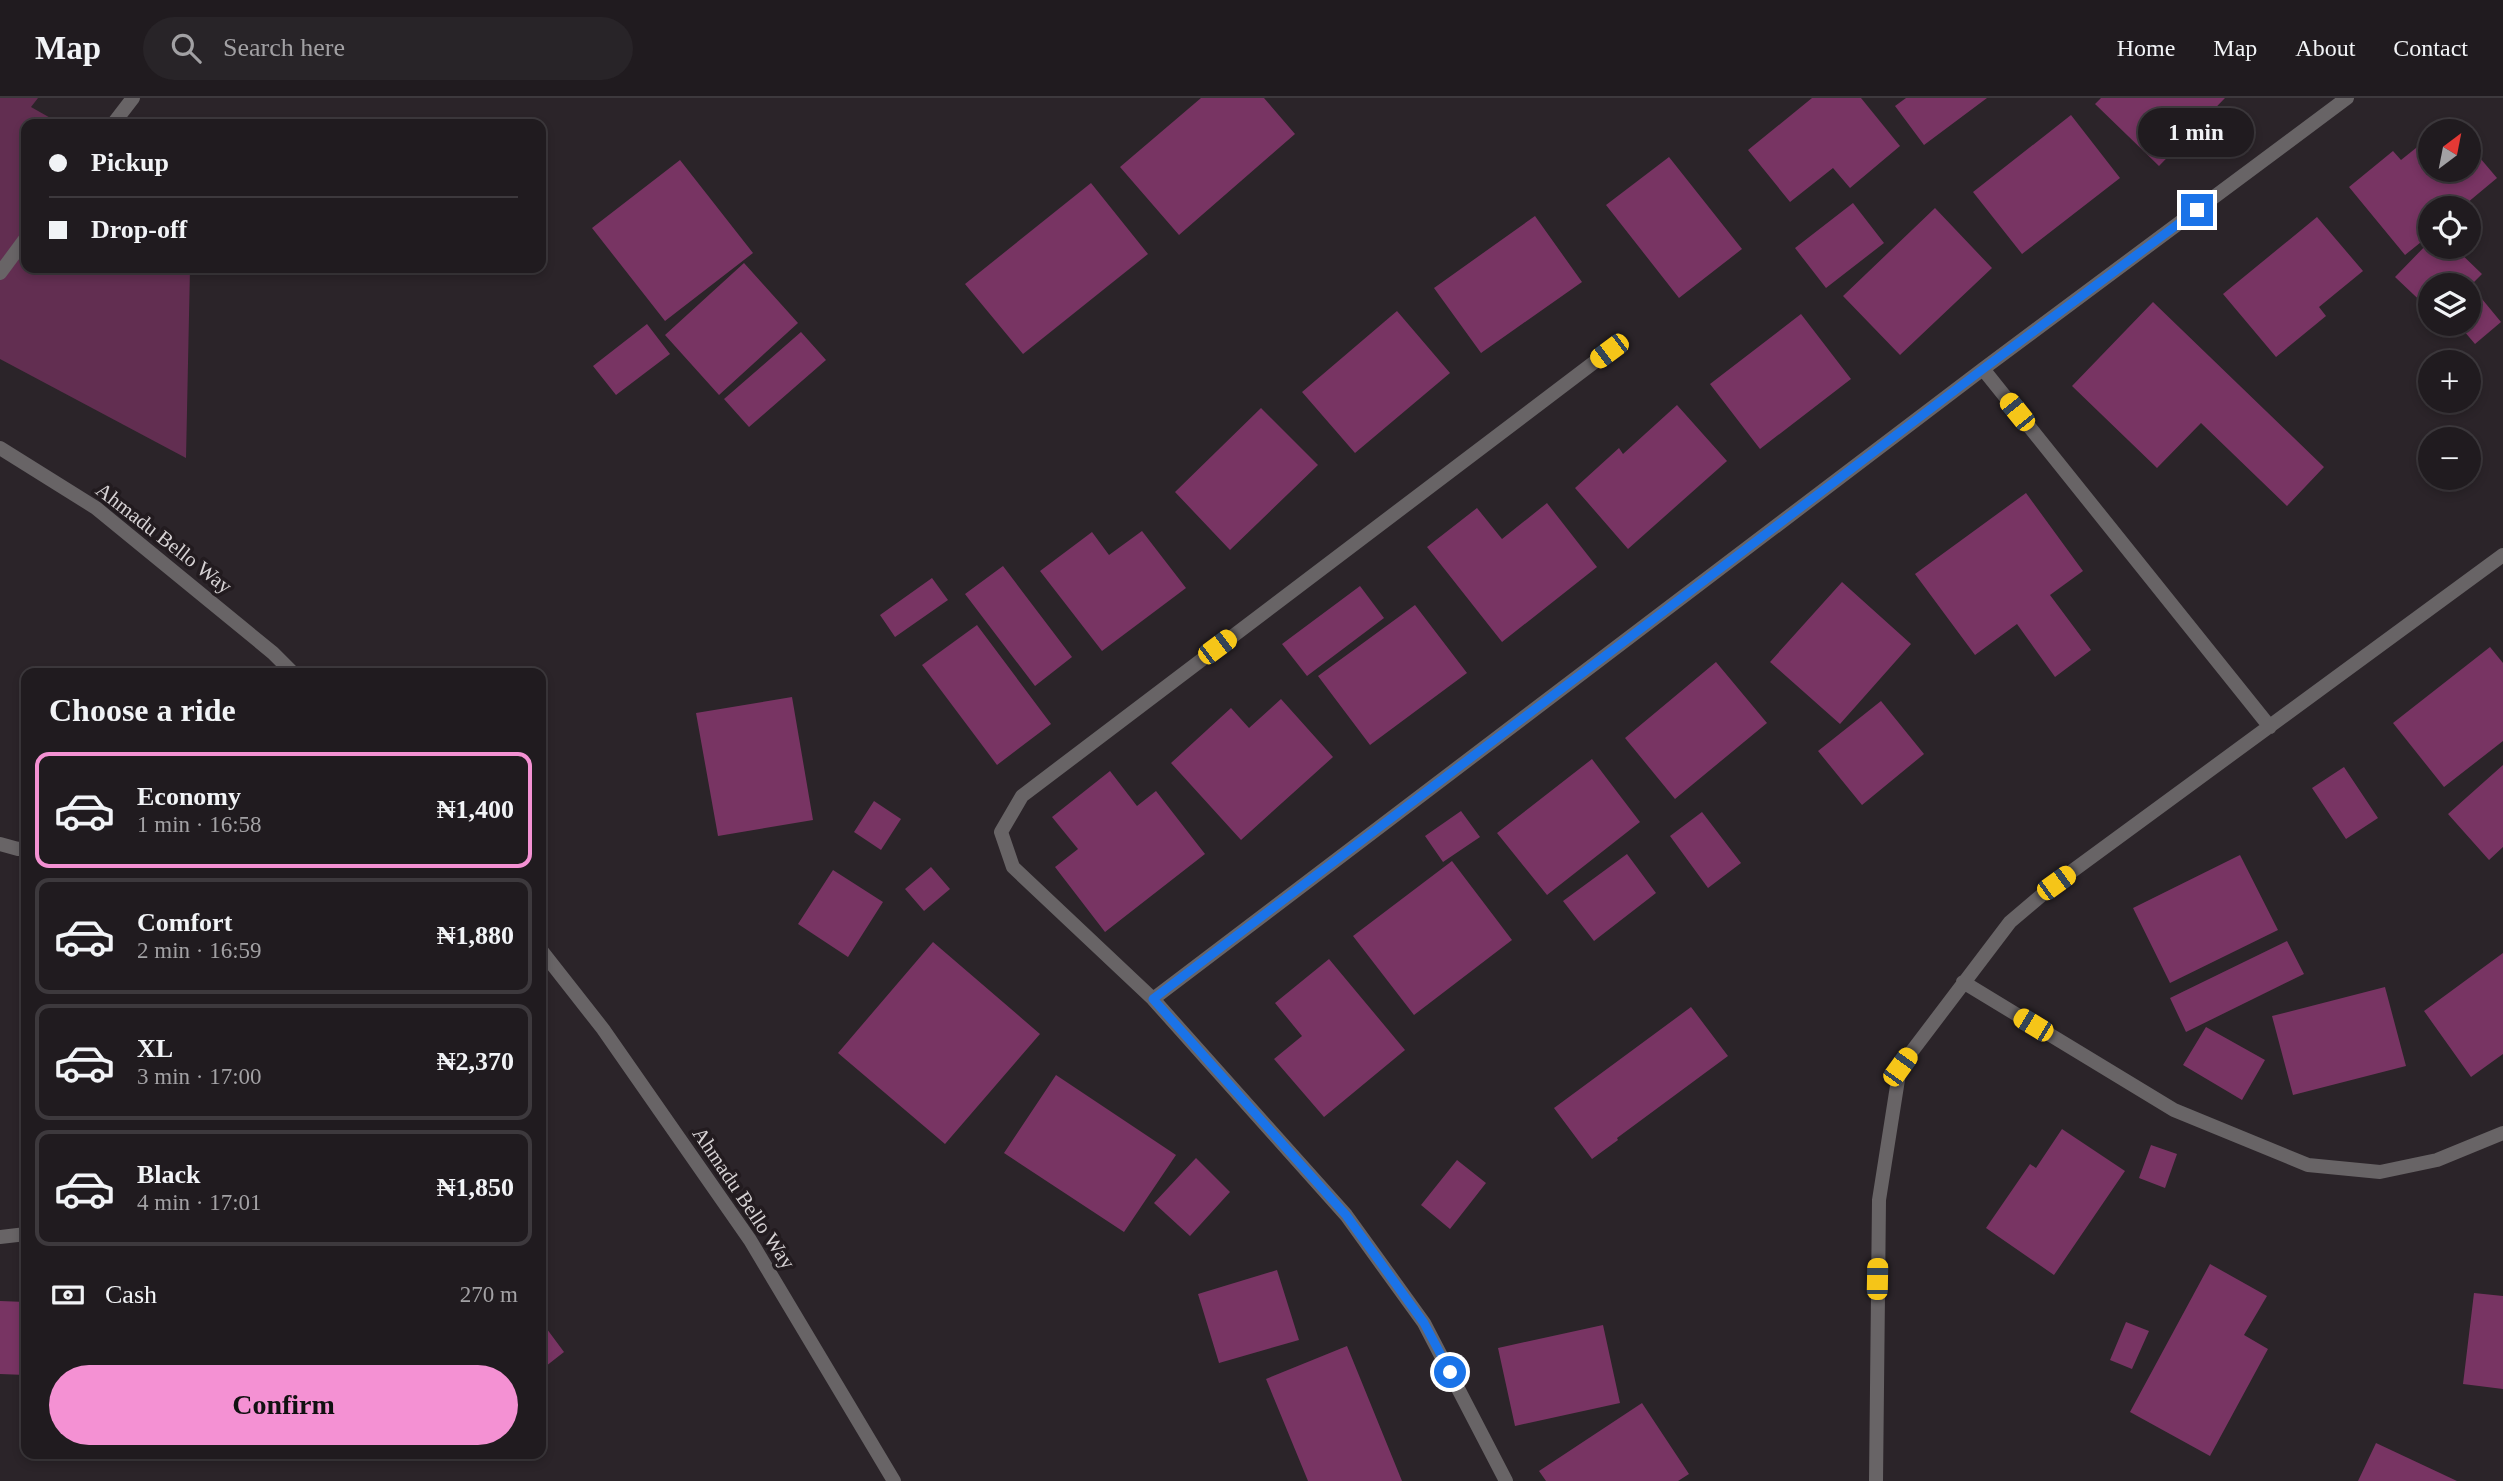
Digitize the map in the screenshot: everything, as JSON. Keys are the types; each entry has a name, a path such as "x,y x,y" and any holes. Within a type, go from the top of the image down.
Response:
{"street":[{"path":"117,119 133,98"},
{"path":"1153,999 1983,369 2347,98"},
{"path":"0,272 21,245"},
{"path":"1506,1481 1424,1323 1346,1215 1153,999 1013,867 1002,832 1021,796 1609,351"},
{"path":"1983,369 2270,727"},
{"name":"Ahmadu Bello Way","path":"0,447 96,508 288,668"},
{"path":"1876,1481 1879,1200 1900,1067 2010,922 2056,883 2503,555"},
{"path":"0,844 21,849"},
{"name":"Ahmadu Bello Way","path":"546,956 603,1029 750,1240 894,1481"},
{"path":"1963,982 2174,1110 2308,1164 2380,1172 2437,1160 2503,1133"},
{"path":"0,1237 21,1235"}],"shaded area":[{"path":"0,98 38,98 31,107 52,119 21,119 21,273 190,273 186,458 0,359"}],"building":[{"path":"1201,98 1264,98 1295,134 1179,235 1120,167"},
{"path":"1812,98 1861,98 1900,146 1850,188 1833,168 1790,202 1748,150"},
{"path":"1906,98 1987,98 1924,145 1895,106"},
{"path":"2101,98 2225,98 2159,166 2095,104"},
{"path":"2071,115 2120,178 2022,254 1973,192"},
{"path":"2418,146 2418,182 2482,182 2482,160 2497,178 2475,196 2418,196 2418,244 2405,255 2349,187 2393,151 2401,160"},
{"path":"1669,157 1742,249 1679,298 1606,205"},
{"path":"680,160 753,253 665,321 592,228"},
{"path":"1091,183 1148,254 1023,354 965,284"},
{"path":"1853,203 1884,243 1826,288 1795,248"},
{"path":"1935,208 1992,268 1900,355 1843,296"},
{"path":"1535,216 1582,282 1481,353 1434,288"},
{"path":"2317,217 2363,271 2319,307 2326,316 2276,357 2223,294"},
{"path":"2418,253 2418,259 2466,259 2481,273 2418,273 2418,299 2395,277"},
{"path":"744,263 798,323 719,395 665,335"},
{"path":"2481,300 2501,322 2475,344 2468,336 2481,336"},
{"path":"2153,302 2324,467 2287,506 2201,423 2157,468 2072,386"},
{"path":"1397,311 1450,373 1355,453 1302,392"},
{"path":"1801,314 1851,379 1760,449 1710,384"},
{"path":"647,324 670,354 616,395 593,366"},
{"path":"801,332 826,360 749,427 724,399"},
{"path":"1677,405 1727,461 1628,549 1575,488 1619,448 1623,454"},
{"path":"1261,408 1318,465 1230,550 1175,492"},
{"path":"2026,493 2083,571 2050,595 2091,650 2055,677 2017,624 1975,655 1915,574"},
{"path":"1547,503 1597,567 1502,642 1427,547 1477,508 1502,539"},
{"path":"1142,531 1186,588 1102,651 1040,571 1092,532 1109,555"},
{"path":"1003,566 1072,657 1035,686 965,594"},
{"path":"932,578 948,600 895,637 880,615"},
{"path":"1842,582 1911,644 1840,724 1770,662"},
{"path":"1360,586 1384,618 1307,676 1282,644"},
{"path":"1415,605 1467,673 1370,745 1318,676"},
{"path":"977,625 1051,724 997,765 922,665"},
{"path":"2490,647 2503,663 2503,741 2444,787 2393,723"},
{"path":"1716,662 1767,723 1675,799 1625,738"},
{"path":"792,697 813,820 718,836 696,713"},
{"path":"1281,699 1333,757 1241,840 1171,763 1231,708 1249,728"},
{"path":"1881,701 1924,754 1862,805 1818,751"},
{"path":"1592,759 1640,822 1547,895 1497,833"},
{"path":"2503,765 2503,847 2489,860 2448,814"},
{"path":"2344,767 2378,818 2346,839 2312,788"},
{"path":"1110,771 1137,806 1156,791 1205,854 1105,932 1055,867 1078,849 1052,817"},
{"path":"874,801 901,819 881,850 854,832"},
{"path":"1461,811 1480,837 1443,862 1425,836"},
{"path":"1702,812 1741,863 1708,888 1670,836"},
{"path":"1627,854 1656,893 1594,941 1563,901"},
{"path":"2240,855 2278,930 2170,983 2133,908"},
{"path":"1452,861 1512,940 1414,1015 1353,936"},
{"path":"931,867 950,889 924,911 905,889"},
{"path":"833,870 883,902 848,957 798,924"},
{"path":"2287,941 2304,974 2186,1032 2170,998"},
{"path":"933,942 1040,1034 945,1144 838,1053"},
{"path":"2503,953 2503,1054 2471,1077 2424,1011"},
{"path":"1329,959 1405,1050 1324,1117 1274,1059 1302,1036 1275,1003"},
{"path":"2385,987 2406,1066 2293,1095 2272,1016"},
{"path":"1691,1007 1728,1056 1592,1159 1554,1108"},
{"path":"2206,1027 2265,1060 2242,1100 2183,1065"},
{"path":"1056,1075 1176,1155 1124,1232 1004,1153"},
{"path":"2062,1129 2125,1171 2054,1275 1986,1228 2030,1164 2036,1168"},
{"path":"2151,1145 2177,1154 2165,1188 2139,1178"},
{"path":"1196,1158 1230,1192 1190,1236 1154,1203"},
{"path":"1457,1160 1486,1183 1450,1229 1421,1205"},
{"path":"2210,1264 2267,1296 2244,1335 2268,1349 2210,1456 2130,1412"},
{"path":"1277,1270 1299,1340 1219,1363 1198,1294"},
{"path":"2474,1293 2503,1296 2503,1389 2463,1384"},
{"path":"0,1301 21,1302 21,1375 0,1374"},
{"path":"2126,1322 2149,1331 2132,1369 2110,1360"},
{"path":"1603,1325 1620,1403 1515,1426 1498,1348"},
{"path":"546,1328 564,1352 546,1366"},
{"path":"1347,1346 1402,1481 1308,1481 1266,1379"},
{"path":"1642,1403 1689,1474 1678,1481 1546,1481 1539,1471"},
{"path":"2376,1443 2457,1481 2358,1481"}],"route":[{"path":"1450,1372 1424,1323 1346,1215 1153,999 1983,369 2197,210"}]}
